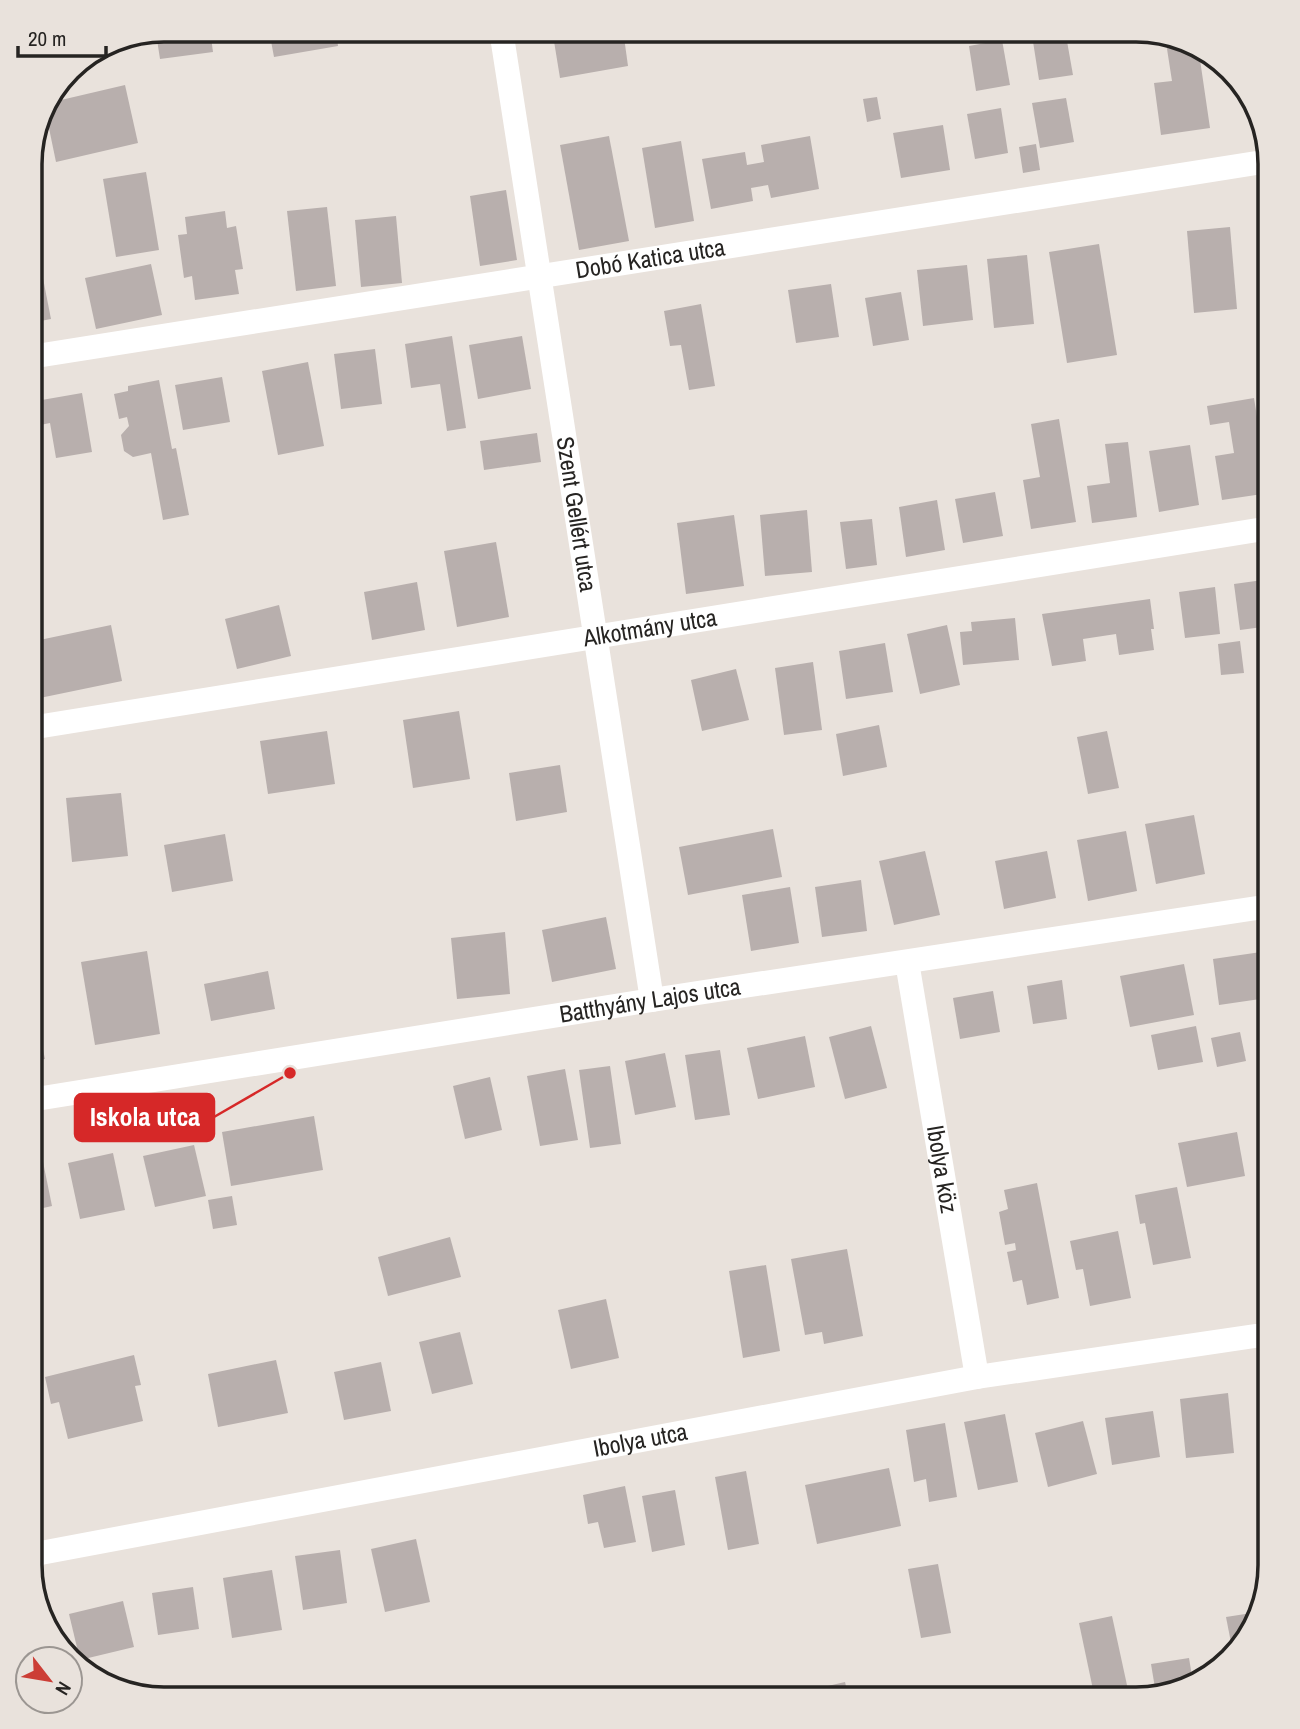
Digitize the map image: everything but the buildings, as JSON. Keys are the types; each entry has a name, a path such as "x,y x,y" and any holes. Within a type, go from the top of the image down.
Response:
{"street":[{"name":"Szent Gellért utca","path":"503,42 652,1000"},
{"name":"Dobó Katica utca","path":"42,355 1258,163"},
{"name":"Alkotmány utca","path":"42,726 1258,530"},
{"name":"Batthyány Lajos utca","path":"42,1098 652,1000 1258,908"},
{"name":"Ibolya köz","path":"906,962 977,1377"},
{"name":"Ibolya utca","path":"42,1553 977,1377 1255,1336"}],"place":[{"name":"Iskola utca","path":"290,1073"}]}
